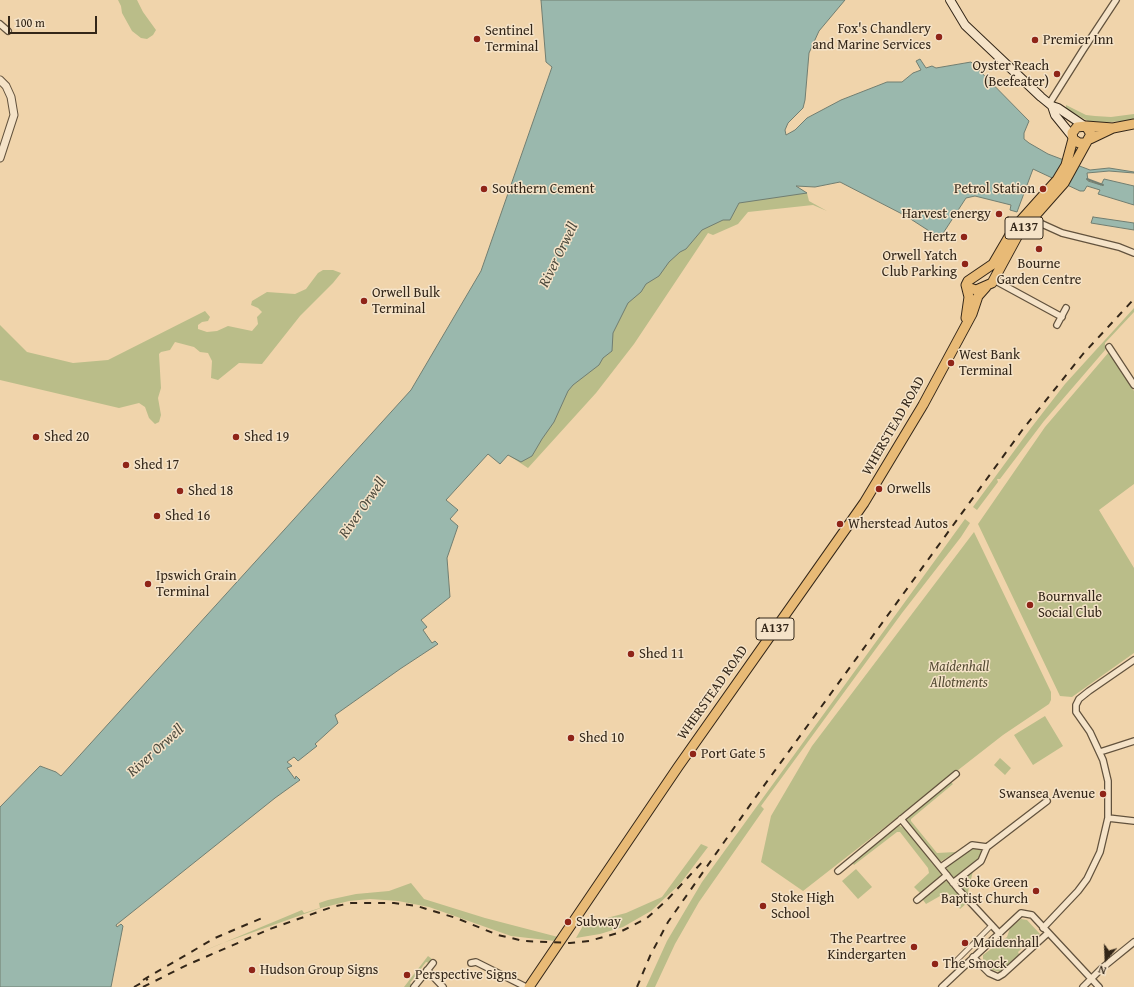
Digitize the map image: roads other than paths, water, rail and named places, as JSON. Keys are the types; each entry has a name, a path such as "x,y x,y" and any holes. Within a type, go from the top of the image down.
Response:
{"main road":[{"path":"950,0 965,25 1051,105 1058,108 1090,131 1088,140"},
{"path":"1051,105 1055,115 1079,143 1113,128"},
{"path":"1073,137 1074,128 1084,126 1113,128 1134,124"},
{"name":"WHERSTEAD ROAD","path":"1073,137 1073,159"},
{"name":"WHERSTEAD ROAD","path":"529,987 678,767 864,503 923,405 964,329 978,296 994,280 1011,246 1061,182 1073,159 1088,140"},
{"name":"WHERSTEAD ROAD","path":"964,329 968,303 967,287 970,278 993,264 1014,228 1061,182"},
{"path":"967,287 976,290 986,287"}],"street":[{"path":"1051,105 1082,50 1116,0"},
{"path":"0,24 8,31"},
{"path":"0,80 6,86 11,97 14,115 0,158"},
{"path":"1031,219 1057,231 1118,247 1134,253"},
{"path":"994,280 1062,317"},
{"path":"1057,325 1066,308"},
{"path":"1109,347 1134,385"},
{"path":"1043,928 1078,892 1087,879 1100,852 1108,818 1108,781 1100,752 1090,732 1076,712 1076,705 1089,691 1134,660"},
{"path":"1100,752 1134,741"},
{"path":"838,871 956,774"},
{"path":"954,883 981,861 987,847 1047,801"},
{"path":"1108,818 1134,821"},
{"path":"901,819 947,875 999,933"},
{"path":"941,867 972,845 987,847"},
{"path":"917,900 947,875"},
{"path":"942,987 1022,913 1032,915 1099,987"},
{"path":"957,960 992,925"},
{"path":"973,957 989,973 998,977 1048,933"},
{"path":"1083,987 1102,968 1134,942"},
{"path":"471,963 476,962 526,987"},
{"path":"414,987 433,963"},
{"path":"427,970 443,987"}],"water":[{"name":"River Orwell","path":"541,0 845,0 819,31 809,53 803,108 788,123 785,130 786,135 795,130 807,118 841,100 887,82 902,82 913,73 921,70 916,61 920,59 926,68 932,66 936,68 971,62 1029,121 1024,133 1024,139 1029,143 1048,154 1090,170 1109,168 1134,172 1109,171 1087,173 1088,181 1101,185 1104,179 1134,186 1134,205 1098,194 1100,190 1087,186 1084,191 1080,191 1033,169 1017,212 1010,210 1011,205 975,196 966,198 940,238 906,216 840,182 815,187 796,186 807,193 739,203 730,220 723,220 702,230 686,249 680,252 669,262 659,276 646,284 641,292 628,303 613,333 612,351 603,358 599,365 573,385 568,391 554,422 532,456 521,462 508,455 500,464 488,454 446,500 458,510 450,519 458,526 447,558 450,597 421,620 427,627 423,630 432,643 435,641 438,644 335,715 338,723 315,744 317,746 298,761 294,757 287,762 292,766 287,768 295,779 296,776 300,780 275,798 116,925 117,927 121,924 123,926 111,987 0,987 0,807 40,766 56,772 61,776 411,390 481,271 552,67 546,62"},
{"path":"1093,217 1134,223 1134,230 1091,223"}],"waterway":[{"path":"1087,179 1103,185"}],"railway":[{"path":"637,987 650,956 668,922 755,798 1023,429 1083,354 1134,299"},
{"path":"143,987 187,965 270,929 332,907 351,903 394,903 417,906 456,918 498,935 524,941 570,943 589,941 618,933 647,918 666,901 705,859"},
{"path":"143,980 215,938 262,918"},
{"path":"134,987 148,979"}],"place":[{"name":"Fox's Chandlery and Marine Services","path":"939,37"},
{"name":"Sentinel Terminal","path":"477,39"},
{"name":"Premier Inn","path":"1035,40"},
{"name":"Oyster Reach (Beefeater)","path":"1057,74"},
{"name":"Southern Cement","path":"484,189"},
{"name":"Petrol Station","path":"1043,189"},
{"name":"Harvest energy","path":"999,214"},
{"name":"Hertz","path":"964,237"},
{"name":"Bourne Garden Centre","path":"1039,249"},
{"name":"Orwell Yatch Club Parking","path":"965,264"},
{"name":"Orwell Bulk Terminal","path":"364,301"},
{"name":"West Bank Terminal","path":"951,363"},
{"name":"Shed 20","path":"36,437"},
{"name":"Shed 19","path":"236,437"},
{"name":"Shed 17","path":"126,465"},
{"name":"Orwells","path":"879,489"},
{"name":"Shed 18","path":"180,491"},
{"name":"Shed 16","path":"157,516"},
{"name":"Wherstead Autos","path":"840,524"},
{"name":"Ipswich Grain Terminal","path":"148,584"},
{"name":"Bournvalle Social Club","path":"1030,605"},
{"name":"Shed 11","path":"631,654"},
{"name":"Shed 10","path":"571,738"},
{"name":"Port Gate 5","path":"693,754"},
{"name":"Swansea Avenue","path":"1103,794"},
{"name":"Stoke Green Baptist Church","path":"1036,891"},
{"name":"Stoke High School","path":"763,906"},
{"name":"Subway","path":"568,922"},
{"name":"Maidenhall","path":"965,943"},
{"name":"The Peartree Kindergarten","path":"914,947"},
{"name":"The Smock","path":"935,964"},
{"name":"Hudson Group Signs","path":"252,970"},
{"name":"Perspective Signs","path":"407,975"}],"park label":[{"name":"Maidenhall Allotments","path":"959,676"}]}
